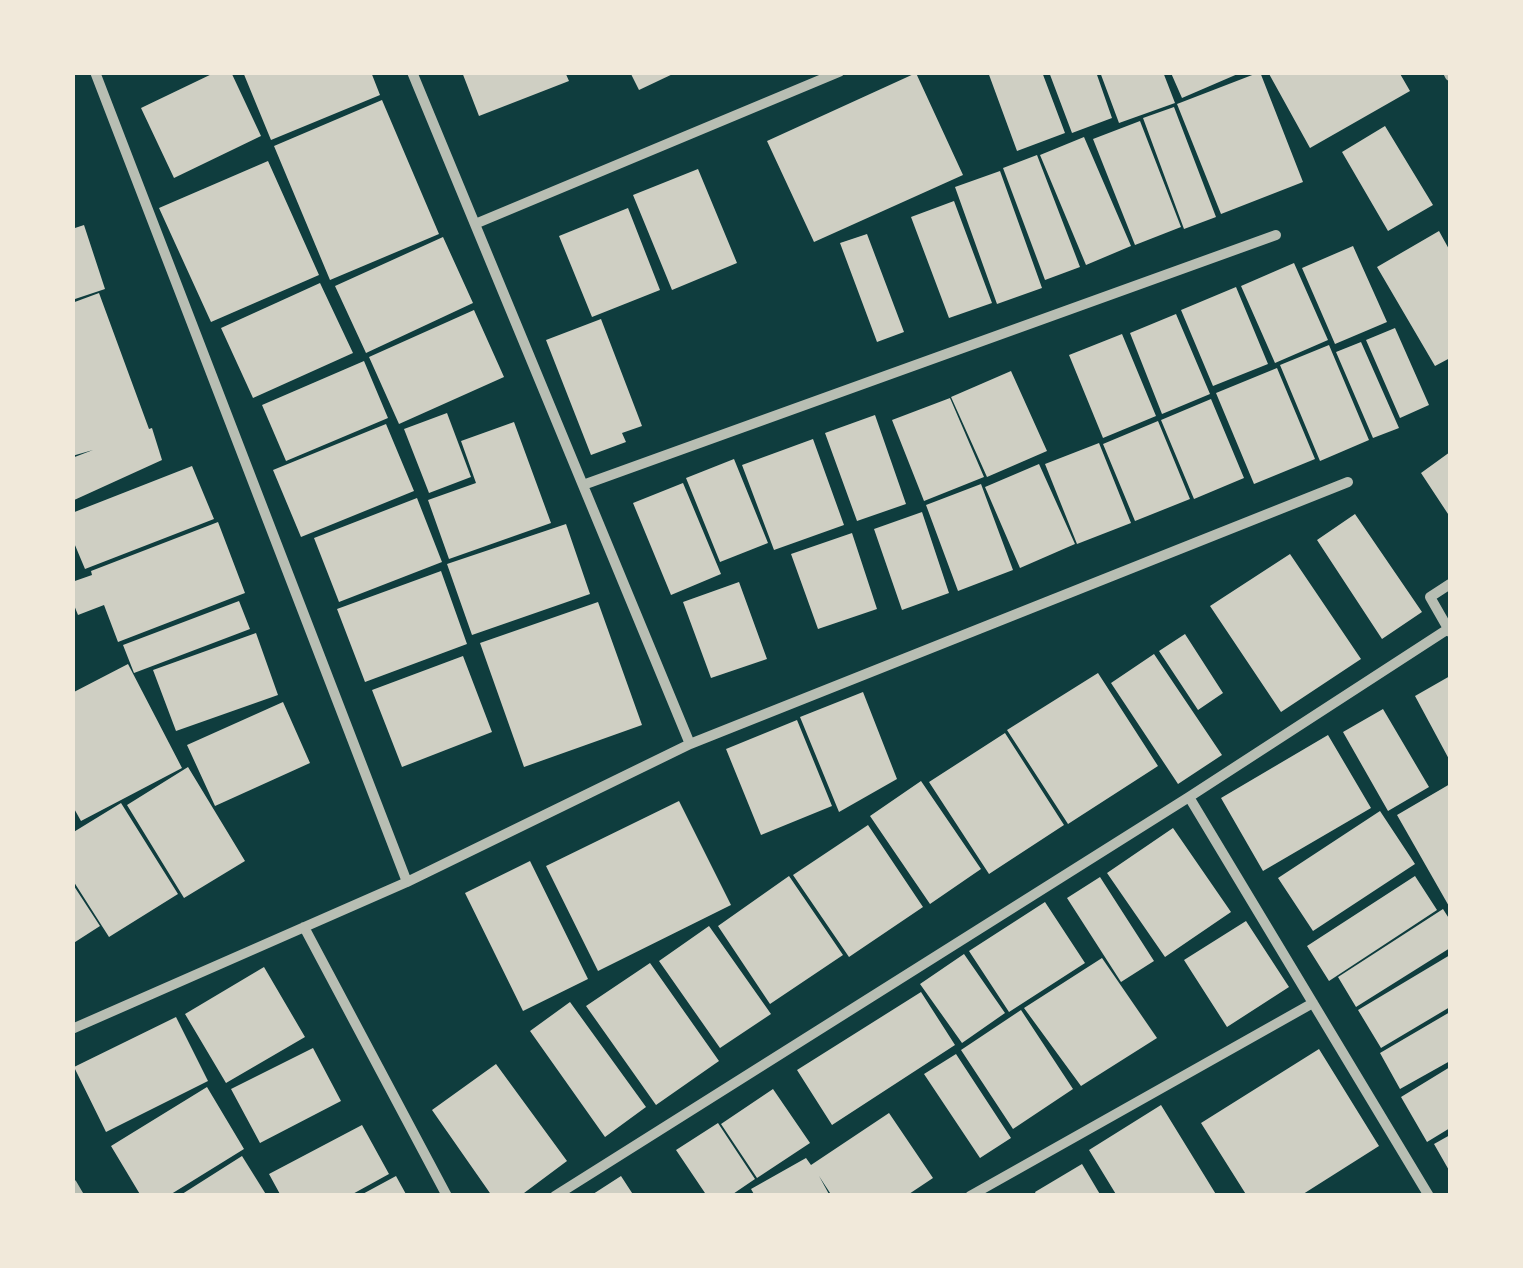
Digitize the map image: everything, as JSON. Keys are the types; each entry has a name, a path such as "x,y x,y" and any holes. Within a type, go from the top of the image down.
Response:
{"street":[{"path":"95,72 407,882"},
{"path":"412,72 690,744"},
{"path":"474,224 839,72"},
{"path":"583,485 1276,235"},
{"path":"72,1029 407,882 690,744 1348,482"},
{"path":"554,1196 1449,631 1430,597 1450,584"},
{"path":"1189,797 1429,1196"},
{"path":"304,927 446,1196"},
{"path":"970,1196 1313,1003"},
{"path":"72,1184 79,1196"}],"building":[{"path":"216,72 231,72 261,136 174,178 141,108"},
{"path":"243,72 371,72 380,95 271,140"},
{"path":"462,72 565,72 569,81 479,116"},
{"path":"630,72 677,72 639,90"},
{"path":"988,72 1042,72 1065,133 1017,151"},
{"path":"1049,72 1096,72 1112,118 1072,133"},
{"path":"1100,72 1163,72 1175,103 1119,123"},
{"path":"1260,72 1303,182 1221,214 1177,104"},
{"path":"1268,72 1399,72 1410,91 1310,148"},
{"path":"916,73 963,175 814,242 767,141"},
{"path":"1171,73 1240,73 1182,98"},
{"path":"382,100 439,234 330,280 274,146"},
{"path":"1174,107 1216,217 1184,229 1143,118"},
{"path":"1140,121 1181,227 1135,245 1093,139"},
{"path":"1385,126 1433,205 1388,231 1342,152"},
{"path":"1084,137 1131,246 1086,265 1040,155"},
{"path":"1037,155 1080,267 1045,280 1003,168"},
{"path":"268,161 319,275 211,322 159,208"},
{"path":"698,169 737,263 672,290 633,195"},
{"path":"1000,171 1042,288 997,304 955,187"},
{"path":"954,201 992,303 949,318 911,217"},
{"path":"628,208 660,290 592,317 559,236"},
{"path":"84,225 105,289 72,300 72,229"},
{"path":"1439,231 1450,251 1450,358 1435,366 1377,267"},
{"path":"867,234 904,332 877,342 840,243"},
{"path":"443,237 473,303 366,353 335,286"},
{"path":"1353,246 1387,322 1335,344 1302,268"},
{"path":"1294,263 1328,340 1275,363 1241,286"},
{"path":"320,283 353,353 253,398 221,328"},
{"path":"1236,287 1268,364 1213,386 1181,310"},
{"path":"99,293 162,460 72,501 72,458 93,450 72,456 72,303"},
{"path":"474,310 504,377 399,424 369,357"},
{"path":"1176,314 1210,394 1162,414 1130,333"},
{"path":"601,319 642,426 622,433 626,442 591,455 546,340"},
{"path":"1395,328 1429,405 1400,418 1366,340"},
{"path":"1122,334 1156,416 1103,438 1069,355"},
{"path":"1361,342 1399,428 1373,438 1336,352"},
{"path":"1329,345 1369,440 1320,461 1280,365"},
{"path":"364,361 388,418 286,461 262,405"},
{"path":"1277,368 1315,459 1254,484 1216,393"},
{"path":"1011,371 1047,451 987,477 951,397"},
{"path":"950,398 984,477 924,501 892,420"},
{"path":"1211,399 1244,478 1194,499 1161,420"},
{"path":"447,413 471,477 429,493 404,429"},
{"path":"875,415 906,504 857,521 825,433"},
{"path":"1158,421 1190,499 1135,521 1103,444"},
{"path":"514,422 551,523 449,559 428,500 476,483 461,441"},
{"path":"386,424 414,491 301,537 273,470"},
{"path":"813,439 844,525 774,550 742,465"},
{"path":"1099,443 1131,523 1077,544 1045,464"},
{"path":"1450,452 1450,517 1421,473"},
{"path":"734,459 768,543 720,562 686,478"},
{"path":"1039,464 1075,544 1020,568 985,487"},
{"path":"192,466 214,519 85,569 72,538 72,513"},
{"path":"683,483 721,574 671,595 633,503"},
{"path":"981,484 1013,570 958,591 926,505"},
{"path":"417,498 442,562 339,602 314,538"},
{"path":"922,512 949,593 902,610 874,529"},
{"path":"1355,514 1422,612 1382,639 1317,540"},
{"path":"218,522 245,593 118,642 104,605 78,615 72,600 72,582"},
{"path":"566,524 590,594 472,635 447,564"},
{"path":"852,533 877,609 818,629 791,554"},
{"path":"1290,554 1361,659 1281,712 1210,606"},
{"path":"441,571 467,644 365,682 337,609"},
{"path":"739,582 767,659 711,678 683,602"},
{"path":"239,601 250,629 134,673 123,645"},
{"path":"598,602 642,725 524,767 480,643"},
{"path":"256,633 278,695 176,731 153,670"},
{"path":"1185,634 1223,693 1198,710 1159,651"},
{"path":"1154,654 1222,755 1178,784 1111,683"},
{"path":"463,656 492,732 402,767 372,690"},
{"path":"128,664 182,768 81,821 72,805 72,693"},
{"path":"1098,673 1158,766 1068,824 1007,730"},
{"path":"1450,676 1450,761 1415,696"},
{"path":"863,692 897,779 839,812 800,717"},
{"path":"283,702 310,763 215,806 187,745"},
{"path":"1383,709 1429,787 1388,811 1343,732"},
{"path":"797,720 832,806 761,835 726,749"},
{"path":"1005,733 1064,825 989,874 929,782"},
{"path":"1328,735 1371,808 1263,871 1221,798"},
{"path":"188,767 245,861 184,898 127,805"},
{"path":"921,781 981,869 930,904 870,816"},
{"path":"1450,784 1450,908 1397,815"},
{"path":"679,801 731,905 598,971 546,866"},
{"path":"121,803 178,894 109,937 72,879 72,833"},
{"path":"1380,811 1415,864 1313,931 1278,878"},
{"path":"868,825 923,907 849,957 793,875"},
{"path":"1173,828 1231,912 1165,957 1107,873"},
{"path":"530,861 588,979 523,1011 465,893"},
{"path":"789,876 843,955 770,1004 718,926"},
{"path":"1415,876 1437,910 1329,981 1307,946"},
{"path":"1100,877 1154,961 1121,982 1067,898"},
{"path":"72,883 100,926 72,944"},
{"path":"1045,902 1085,963 1009,1012 969,951"},
{"path":"1443,909 1450,920 1450,948 1356,1007 1338,977"},
{"path":"1246,921 1289,987 1227,1027 1184,960"},
{"path":"709,926 771,1014 720,1048 659,961"},
{"path":"964,954 1005,1013 962,1043 920,984"},
{"path":"1450,955 1450,1007 1381,1048 1358,1010"},
{"path":"1102,958 1157,1038 1081,1086 1024,1008"},
{"path":"650,963 719,1061 656,1105 586,1006"},
{"path":"264,967 305,1037 226,1083 185,1014"},
{"path":"921,992 955,1045 832,1125 797,1070"},
{"path":"570,1002 646,1107 605,1137 530,1031"},
{"path":"1021,1010 1073,1089 1013,1129 961,1050"},
{"path":"1450,1012 1450,1061 1400,1089 1380,1053"},
{"path":"176,1017 208,1081 106,1132 74,1067"},
{"path":"313,1048 341,1101 260,1143 231,1089"},
{"path":"1319,1049 1379,1146 1300,1196 1247,1196 1201,1123"},
{"path":"956,1054 1011,1138 980,1158 924,1074"},
{"path":"496,1064 567,1161 520,1196 492,1196 432,1110"},
{"path":"1450,1067 1450,1128 1427,1142 1401,1097"},
{"path":"207,1087 244,1149 168,1196 141,1196 111,1146"},
{"path":"773,1089 810,1143 757,1178 721,1124"},
{"path":"1161,1105 1217,1196 1117,1196 1089,1150"},
{"path":"889,1113 933,1178 906,1196 832,1196 819,1176 830,1196 755,1196 751,1189 806,1158 811,1165"},
{"path":"718,1123 755,1179 730,1196 707,1196 676,1150"},
{"path":"362,1125 389,1174 349,1196 281,1196 269,1174"},
{"path":"1450,1135 1450,1172 1434,1144"},
{"path":"242,1156 267,1196 179,1196"},
{"path":"1082,1164 1101,1196 1037,1196 1035,1192"},
{"path":"396,1176 407,1196 359,1196"},
{"path":"621,1176 634,1196 590,1196"}]}
